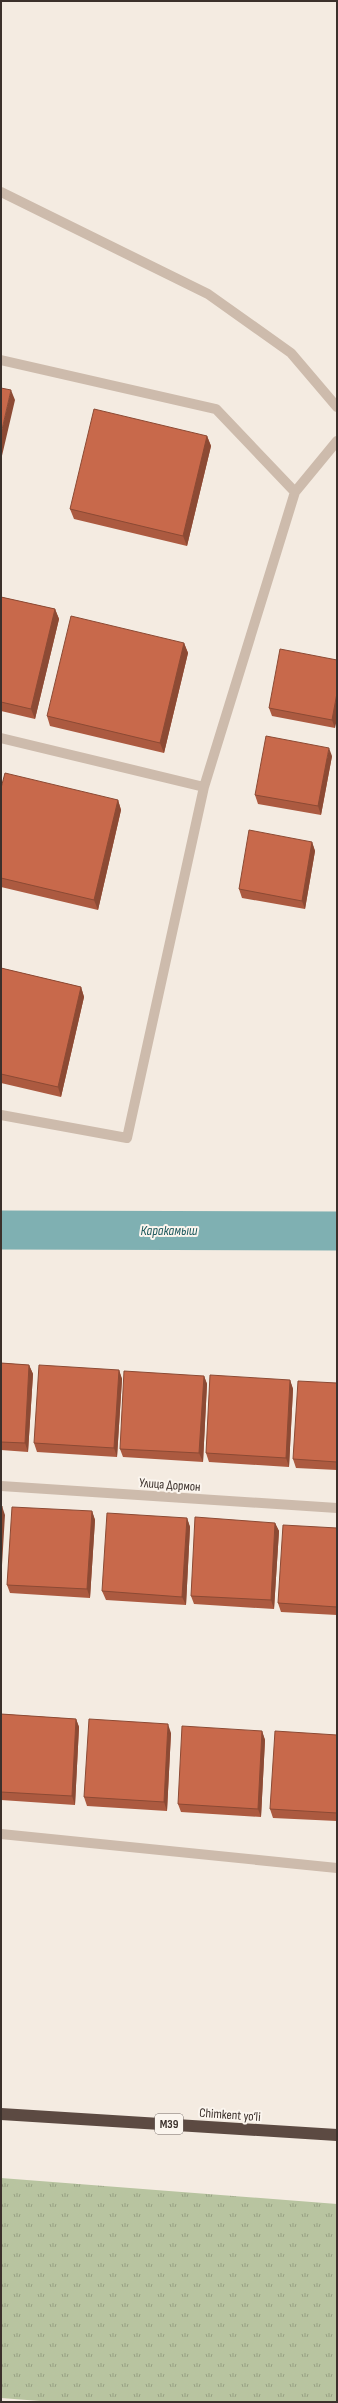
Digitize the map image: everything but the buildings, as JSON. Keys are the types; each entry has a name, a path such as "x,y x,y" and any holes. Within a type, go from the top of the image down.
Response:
{"highway":[{"name":"Chimkent yo‘li","path":"1,2114 337,2135"}],"street":[{"path":"1,192 208,294 291,353 337,407"},
{"path":"1,360 216,410 295,492"},
{"path":"1,1115 126,1138 204,787 295,492 337,441"},
{"path":"1,738 204,787"},
{"name":"Улица Дормон","path":"1,1486 337,1508"},
{"path":"1,1834 337,1868"}],"green space":[{"path":"1,2178 337,2204 337,2402 53,2402 1,2398"}],"waterway":[{"name":"Каракамыш","path":"1,1230 337,1231"}]}
